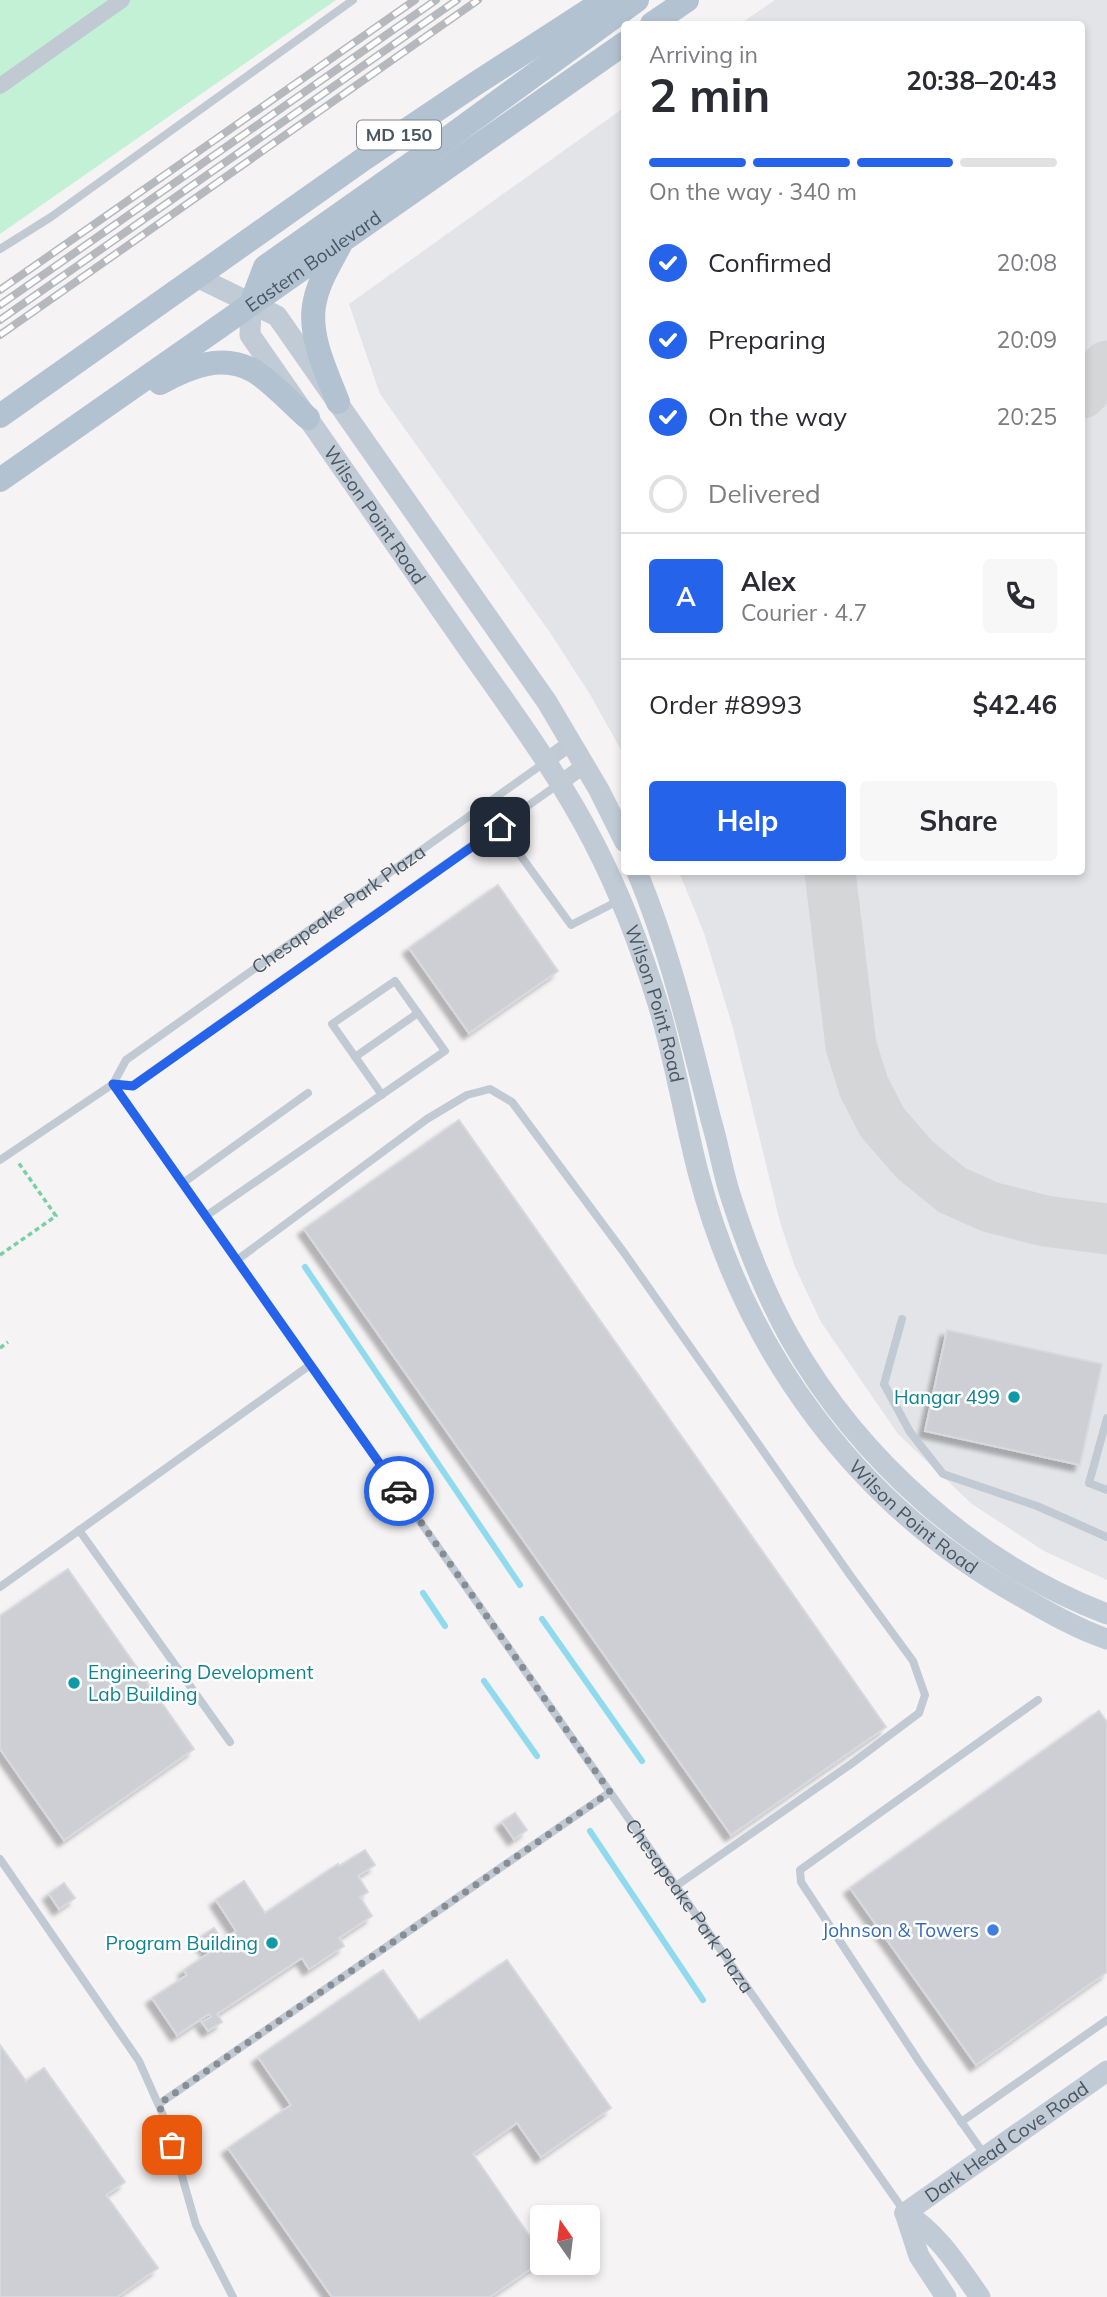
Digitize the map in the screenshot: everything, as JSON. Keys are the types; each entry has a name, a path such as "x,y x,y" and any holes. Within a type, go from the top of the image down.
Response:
{"main road":[{"name":"MD 150","path":"0,416 365,158 605,0"},
{"path":"251,304 265,267 637,0"},
{"path":"656,21 687,0"},
{"name":"Eastern Boulevard","path":"0,480 621,46"},
{"path":"338,402 318,345 314,306 318,288 342,242"},
{"path":"67,433 187,368 213,362 253,371 308,418"}],"street":[{"path":"0,86 122,0"},
{"name":"Wilson Point Road","path":"197,277 277,316 513,653 572,742 621,834"},
{"name":"Wilson Point Road","path":"251,304 250,335 546,761 593,840 621,899 659,1007 698,1174 723,1251 746,1304 776,1360 800,1397 845,1454 883,1496 915,1525 998,1584 1051,1614 1107,1639"},
{"name":"Chesapeake Park Plaza","path":"546,761 572,742"},
{"name":"Chesapeake Park Plaza","path":"560,783 585,765"},
{"name":"Wilson Point Road","path":"638,875 678,991 729,1189 765,1289 790,1339 854,1430 891,1470 933,1509 1002,1560 1056,1592 1107,1614"},
{"name":"Dark Head Cove Road","path":"905,2213 1107,2071"},
{"name":"Chesapeake Park Plaza","path":"905,2213 919,2256 946,2297"},
{"name":"Chesapeake Park Plaza","path":"905,2213 922,2223 938,2239 980,2297"}],"lane":[{"path":"0,248 62,209 353,0"},
{"name":"Chesapeake Park Plaza","path":"113,1084 126,1060 546,761"},
{"name":"Chesapeake Park Plaza","path":"113,1084 133,1086 560,783"},
{"path":"484,805 571,925 621,899"},
{"path":"206,1216 382,1095 445,1051 395,981 332,1024 382,1095"},
{"path":"355,1057 418,1013"},
{"path":"0,1160 113,1084"},
{"name":"Chesapeake Park Plaza","path":"113,1084 905,2213"},
{"path":"237,1260 427,1119 467,1095 490,1088 512,1102 625,1254 913,1661 925,1695 919,1713 676,1886"},
{"path":"183,1183 308,1093"},
{"path":"902,1319 884,1384 909,1432 943,1474 1037,1506 1107,1537"},
{"path":"0,1587 310,1365"},
{"path":"1107,1418 1090,1483 1107,1490"},
{"path":"79,1530 230,1742"},
{"path":"986,2157 801,1882 800,1870 1038,1700"},
{"path":"159,2104 610,1792"},
{"path":"0,1859 139,2061 159,2104 196,2225 233,2297"},
{"path":"961,2122 1107,2021"}],"path":[{"path":"0,1255 56,1216 11,1152"},
{"path":"0,1348 8,1342"}],"shaded area":[{"path":"775,0 1107,0 1107,1580 1044,1551 972,1504 898,1434 821,1322 795,1267 780,1222 733,1028 704,933 680,875 1085,875 1085,21 744,21"},
{"path":"621,110 621,750 591,696 551,634 380,394 349,304"}],"green space":[{"path":"0,0 336,0 0,234"}],"building":[{"path":"498,885 558,971 469,1033 409,948"},
{"path":"459,1120 886,1727 731,1835 304,1229"},
{"name":"Hangar 499","path":"947,1330 1102,1364 1080,1465 925,1431"},
{"name":"Engineering Development Lab Building","path":"68,1569 194,1749 64,1840 0,1749 0,1616"},
{"name":"Johnson & Towers","path":"1099,1711 1107,1722 1107,1972 976,2065 850,1888"},
{"path":"515,1813 527,1830 514,1839 502,1822"},
{"name":"Program Building","path":"365,1850 375,1865 358,1876 368,1892 360,1897 372,1916 339,1938 344,1946 309,1969 302,1958 217,2014 222,2022 208,2031 202,2022 211,2017 209,2014 177,2035 152,1998 187,1975 184,1970 209,1953 199,1938 214,1928 222,1940 236,1931 216,1900 244,1881 265,1913 338,1864 339,1866"},
{"path":"64,1883 75,1898 59,1909 49,1894"},
{"path":"507,1960 611,2108 541,2157 517,2123 473,2154 530,2237 530,2269 490,2297 332,2297 228,2148 291,2105 258,2057 383,1970 419,2021"},
{"path":"0,2045 26,2081 44,2068 125,2182 106,2195 158,2268 117,2297 0,2297"}],"waterway":[{"path":"305,1267 520,1585"},
{"path":"423,1593 445,1626"},
{"path":"542,1619 642,1761"},
{"path":"484,1681 537,1756"},
{"path":"590,1831 703,2000"}],"taxiway":[{"path":"1085,390 1107,366"},
{"path":"830,875 851,1046 864,1087 882,1122 915,1160 952,1190 990,1207 1045,1221 1107,1229"}],"railway":[{"path":"0,290 415,0"},
{"path":"0,305 436,0"},
{"path":"0,320 457,0"},
{"path":"0,335 478,0"}],"way so far":[{"path":"172,2145 159,2104 610,1792 399,1491"}],"place":[{"name":"Hangar 499","path":"1014,1397"},
{"name":"Engineering Development Lab Building","path":"74,1683"},
{"name":"Johnson & Towers","path":"993,1930"},
{"name":"Program Building","path":"272,1943"}],"route":[{"path":"399,1491 113,1084 133,1086 500,827"}]}
